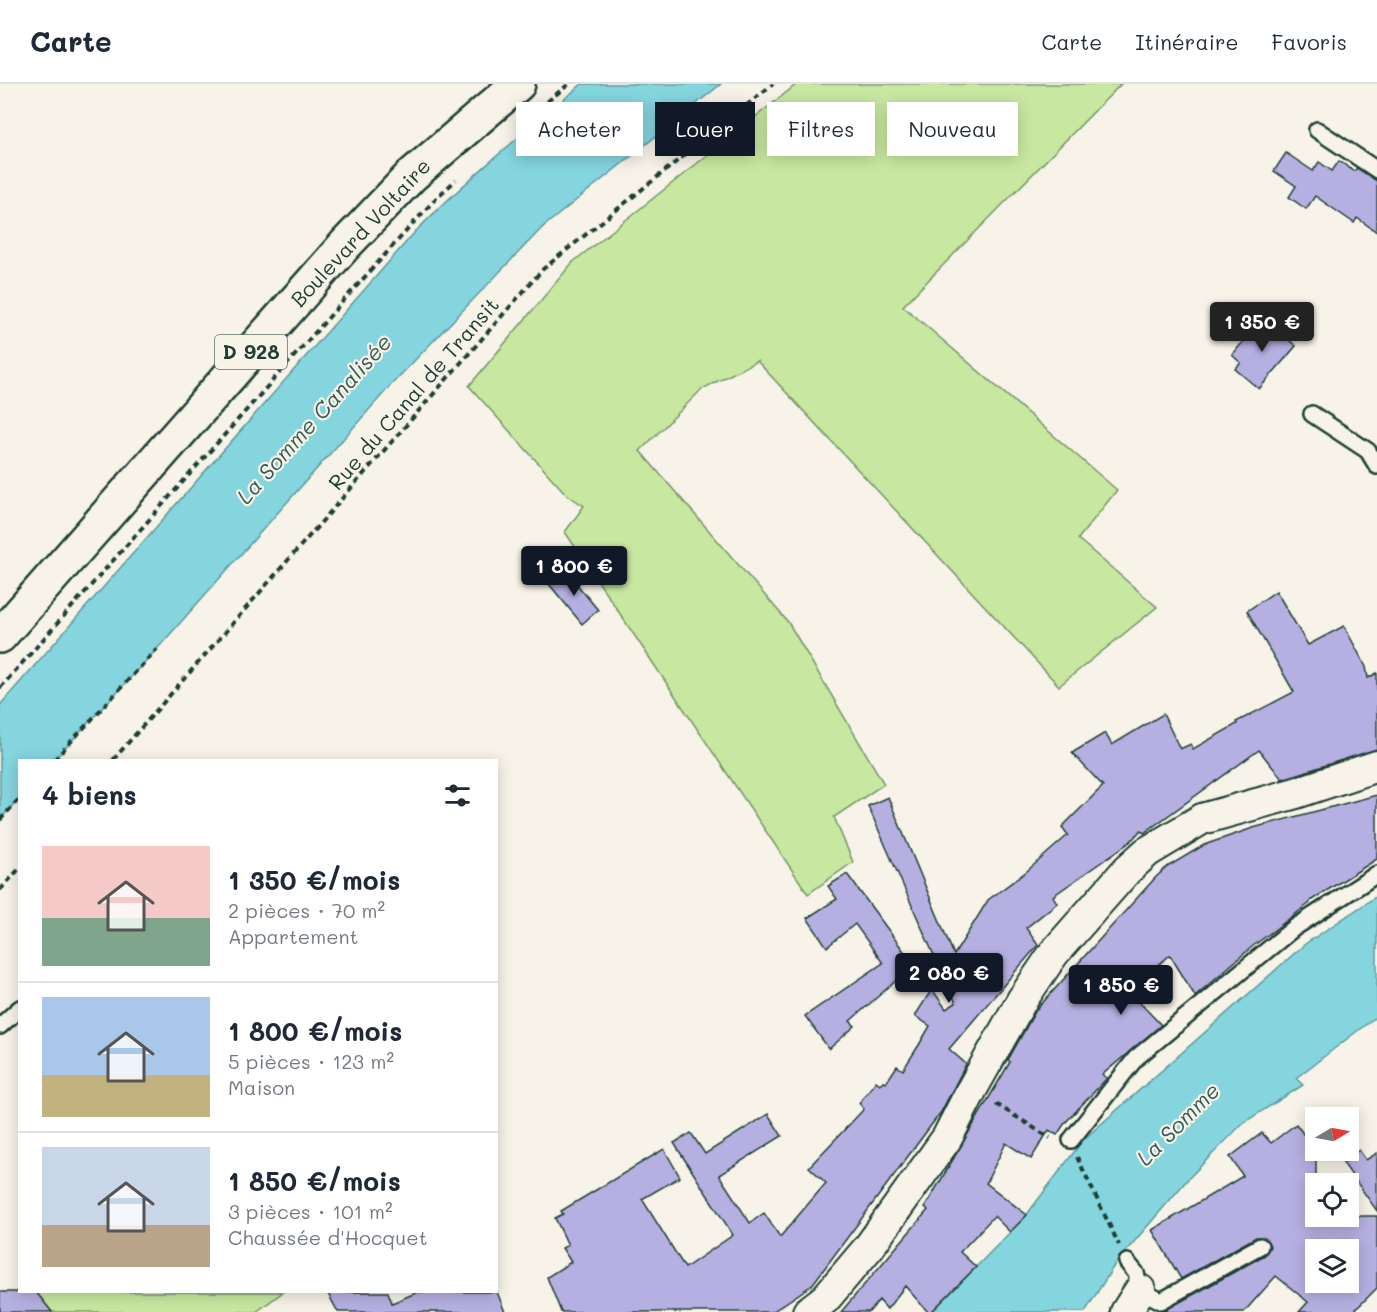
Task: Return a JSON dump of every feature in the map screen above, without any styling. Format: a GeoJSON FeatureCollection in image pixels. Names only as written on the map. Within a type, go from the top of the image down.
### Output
{"type":"FeatureCollection","features":[{"type":"Feature","properties":{"kind":"main road","name":"Boulevard Voltaire"},"geometry":{"type":"LineString","coordinates":[[1,634],[345,245],[411,176],[518,84]]}},
{"type":"Feature","properties":{"kind":"street"},"geometry":{"type":"LineString","coordinates":[[808,1312],[831,1292],[869,1246],[947,1138],[1022,1000],[1054,953],[1127,870],[1147,852],[1202,819],[1296,793],[1377,766]]}},
{"type":"Feature","properties":{"kind":"lane"},"geometry":{"type":"LineString","coordinates":[[1317,130],[1377,170]]}},
{"type":"Feature","properties":{"kind":"lane"},"geometry":{"type":"LineString","coordinates":[[1312,414],[1368,451],[1377,466]]}},
{"type":"Feature","properties":{"kind":"lane"},"geometry":{"type":"LineString","coordinates":[[1071,1140],[1136,1058],[1294,928],[1377,874]]}},
{"type":"Feature","properties":{"kind":"lane"},"geometry":{"type":"LineString","coordinates":[[0,1026],[18,1010]]}},
{"type":"Feature","properties":{"kind":"lane"},"geometry":{"type":"LineString","coordinates":[[1138,1288],[1260,1246]]}},
{"type":"Feature","properties":{"kind":"path"},"geometry":{"type":"LineString","coordinates":[[547,102],[569,84]]}},
{"type":"Feature","properties":{"kind":"path","name":"Rue du Canal de Transit"},"geometry":{"type":"LineString","coordinates":[[114,759],[543,269],[773,84]]}},
{"type":"Feature","properties":{"kind":"path"},"geometry":{"type":"LineString","coordinates":[[0,688],[344,300],[438,196],[464,174]]}},
{"type":"Feature","properties":{"kind":"path"},"geometry":{"type":"LineString","coordinates":[[55,759],[157,649]]}},
{"type":"Feature","properties":{"kind":"path"},"geometry":{"type":"LineString","coordinates":[[0,820],[18,800]]}},
{"type":"Feature","properties":{"kind":"path"},"geometry":{"type":"LineString","coordinates":[[0,890],[18,870]]}},
{"type":"Feature","properties":{"kind":"path"},"geometry":{"type":"LineString","coordinates":[[972,1089],[1057,1143],[1071,1140]]}},
{"type":"Feature","properties":{"kind":"path"},"geometry":{"type":"LineString","coordinates":[[1077,1156],[1138,1288]]}},
{"type":"Feature","properties":{"kind":"green space"},"geometry":{"type":"Polygon","coordinates":[[[797,84],[1121,84],[903,306],[1117,490],[1078,539],[1157,607],[1059,686],[757,361],[702,389],[640,451],[788,622],[884,784],[834,817],[853,862],[808,894],[565,532],[584,506],[566,494],[469,386],[573,262],[706,156],[755,156],[755,117],[767,108],[767,156],[875,156],[875,102],[774,102],[797,84]]]}},
{"type":"Feature","properties":{"kind":"green space"},"geometry":{"type":"Polygon","coordinates":[[[37,1293],[282,1293],[256,1312],[52,1312],[37,1293]]]}},
{"type":"Feature","properties":{"kind":"water"},"geometry":{"type":"Polygon","coordinates":[[[582,84],[721,84],[699,102],[655,102],[655,137],[643,147],[643,102],[561,102],[582,84]]]}},
{"type":"Feature","properties":{"kind":"water","name":"La Somme Canalisée"},"geometry":{"type":"Polygon","coordinates":[[[516,140],[516,156],[631,156],[543,227],[391,385],[157,649],[55,759],[18,759],[18,799],[0,820],[0,705],[415,232],[516,140]]]}},
{"type":"Feature","properties":{"kind":"water","name":"La Somme"},"geometry":{"type":"Polygon","coordinates":[[[1377,896],[1377,1016],[1296,1078],[1303,1085],[1243,1123],[1188,1179],[1115,1264],[1085,1312],[932,1312],[1025,1217],[1083,1140],[1305,944],[1377,896]]]}},
{"type":"Feature","properties":{"kind":"building"},"geometry":{"type":"Polygon","coordinates":[[[1286,153],[1313,171],[1319,162],[1332,171],[1339,161],[1354,171],[1357,168],[1377,181],[1377,232],[1357,218],[1354,223],[1315,196],[1306,209],[1289,197],[1296,186],[1274,171],[1286,153]]]}},
{"type":"Feature","properties":{"kind":"building"},"geometry":{"type":"Polygon","coordinates":[[[1263,318],[1296,346],[1259,389],[1235,369],[1241,363],[1232,355],[1263,318]]]}},
{"type":"Feature","properties":{"kind":"building"},"geometry":{"type":"Polygon","coordinates":[[[566,571],[598,610],[582,624],[549,584],[566,571]]]}},
{"type":"Feature","properties":{"kind":"building"},"geometry":{"type":"Polygon","coordinates":[[[1276,591],[1308,645],[1344,626],[1366,667],[1368,678],[1377,673],[1377,749],[1282,779],[1259,750],[1144,833],[1141,830],[1130,842],[1053,896],[1057,903],[1026,928],[1038,945],[949,1049],[966,1064],[941,1112],[812,1285],[772,1312],[561,1312],[547,1277],[571,1262],[562,1248],[568,1245],[555,1218],[563,1214],[561,1211],[664,1149],[680,1177],[642,1199],[685,1268],[733,1235],[674,1143],[691,1133],[705,1154],[768,1114],[782,1136],[719,1175],[750,1223],[764,1213],[780,1237],[826,1183],[809,1167],[864,1109],[859,1103],[876,1081],[880,1084],[883,1081],[886,1083],[897,1066],[903,1070],[919,1045],[930,1026],[915,1016],[932,989],[946,1009],[956,1003],[942,973],[946,966],[940,969],[868,806],[888,797],[954,955],[988,900],[1027,871],[1068,835],[1062,827],[1103,786],[1072,753],[1105,733],[1112,745],[1163,714],[1180,749],[1191,744],[1193,749],[1237,724],[1236,722],[1294,692],[1247,611],[1276,591]]]}},
{"type":"Feature","properties":{"kind":"building"},"geometry":{"type":"Polygon","coordinates":[[[1377,795],[1377,859],[1310,901],[1195,996],[1170,955],[1129,991],[1161,1025],[1102,1075],[1107,1078],[1065,1123],[1057,1135],[1049,1130],[1031,1159],[1006,1143],[986,1183],[1027,1215],[1010,1232],[994,1216],[960,1252],[976,1267],[931,1312],[928,1312],[905,1286],[887,1309],[879,1300],[869,1312],[841,1312],[928,1210],[925,1207],[1010,1062],[1008,1060],[1036,1010],[1156,877],[1167,867],[1204,845],[1253,828],[1377,795]]]}},
{"type":"Feature","properties":{"kind":"building"},"geometry":{"type":"Polygon","coordinates":[[[847,874],[914,965],[850,1021],[855,1026],[829,1049],[805,1016],[883,963],[855,924],[827,947],[807,918],[837,899],[828,886],[847,874]]]}},
{"type":"Feature","properties":{"kind":"building"},"geometry":{"type":"Polygon","coordinates":[[[1296,1124],[1305,1136],[1305,1161],[1316,1161],[1316,1173],[1305,1173],[1305,1227],[1359,1227],[1359,1216],[1377,1216],[1377,1288],[1353,1312],[1299,1312],[1308,1302],[1276,1276],[1244,1312],[1162,1312],[1265,1255],[1270,1246],[1265,1238],[1256,1237],[1181,1279],[1152,1230],[1243,1176],[1230,1157],[1262,1133],[1271,1143],[1296,1124]]]}},
{"type":"Feature","properties":{"kind":"building"},"geometry":{"type":"Polygon","coordinates":[[[1359,1150],[1366,1160],[1377,1153],[1377,1211],[1359,1186],[1359,1173],[1350,1173],[1343,1163],[1359,1161],[1359,1150]]]}},
{"type":"Feature","properties":{"kind":"building"},"geometry":{"type":"Polygon","coordinates":[[[0,1292],[18,1292],[37,1293],[52,1312],[0,1312],[0,1292]]]}},
{"type":"Feature","properties":{"kind":"building"},"geometry":{"type":"Polygon","coordinates":[[[328,1293],[388,1293],[392,1303],[416,1293],[497,1293],[505,1312],[338,1312],[328,1293]]]}}]}
